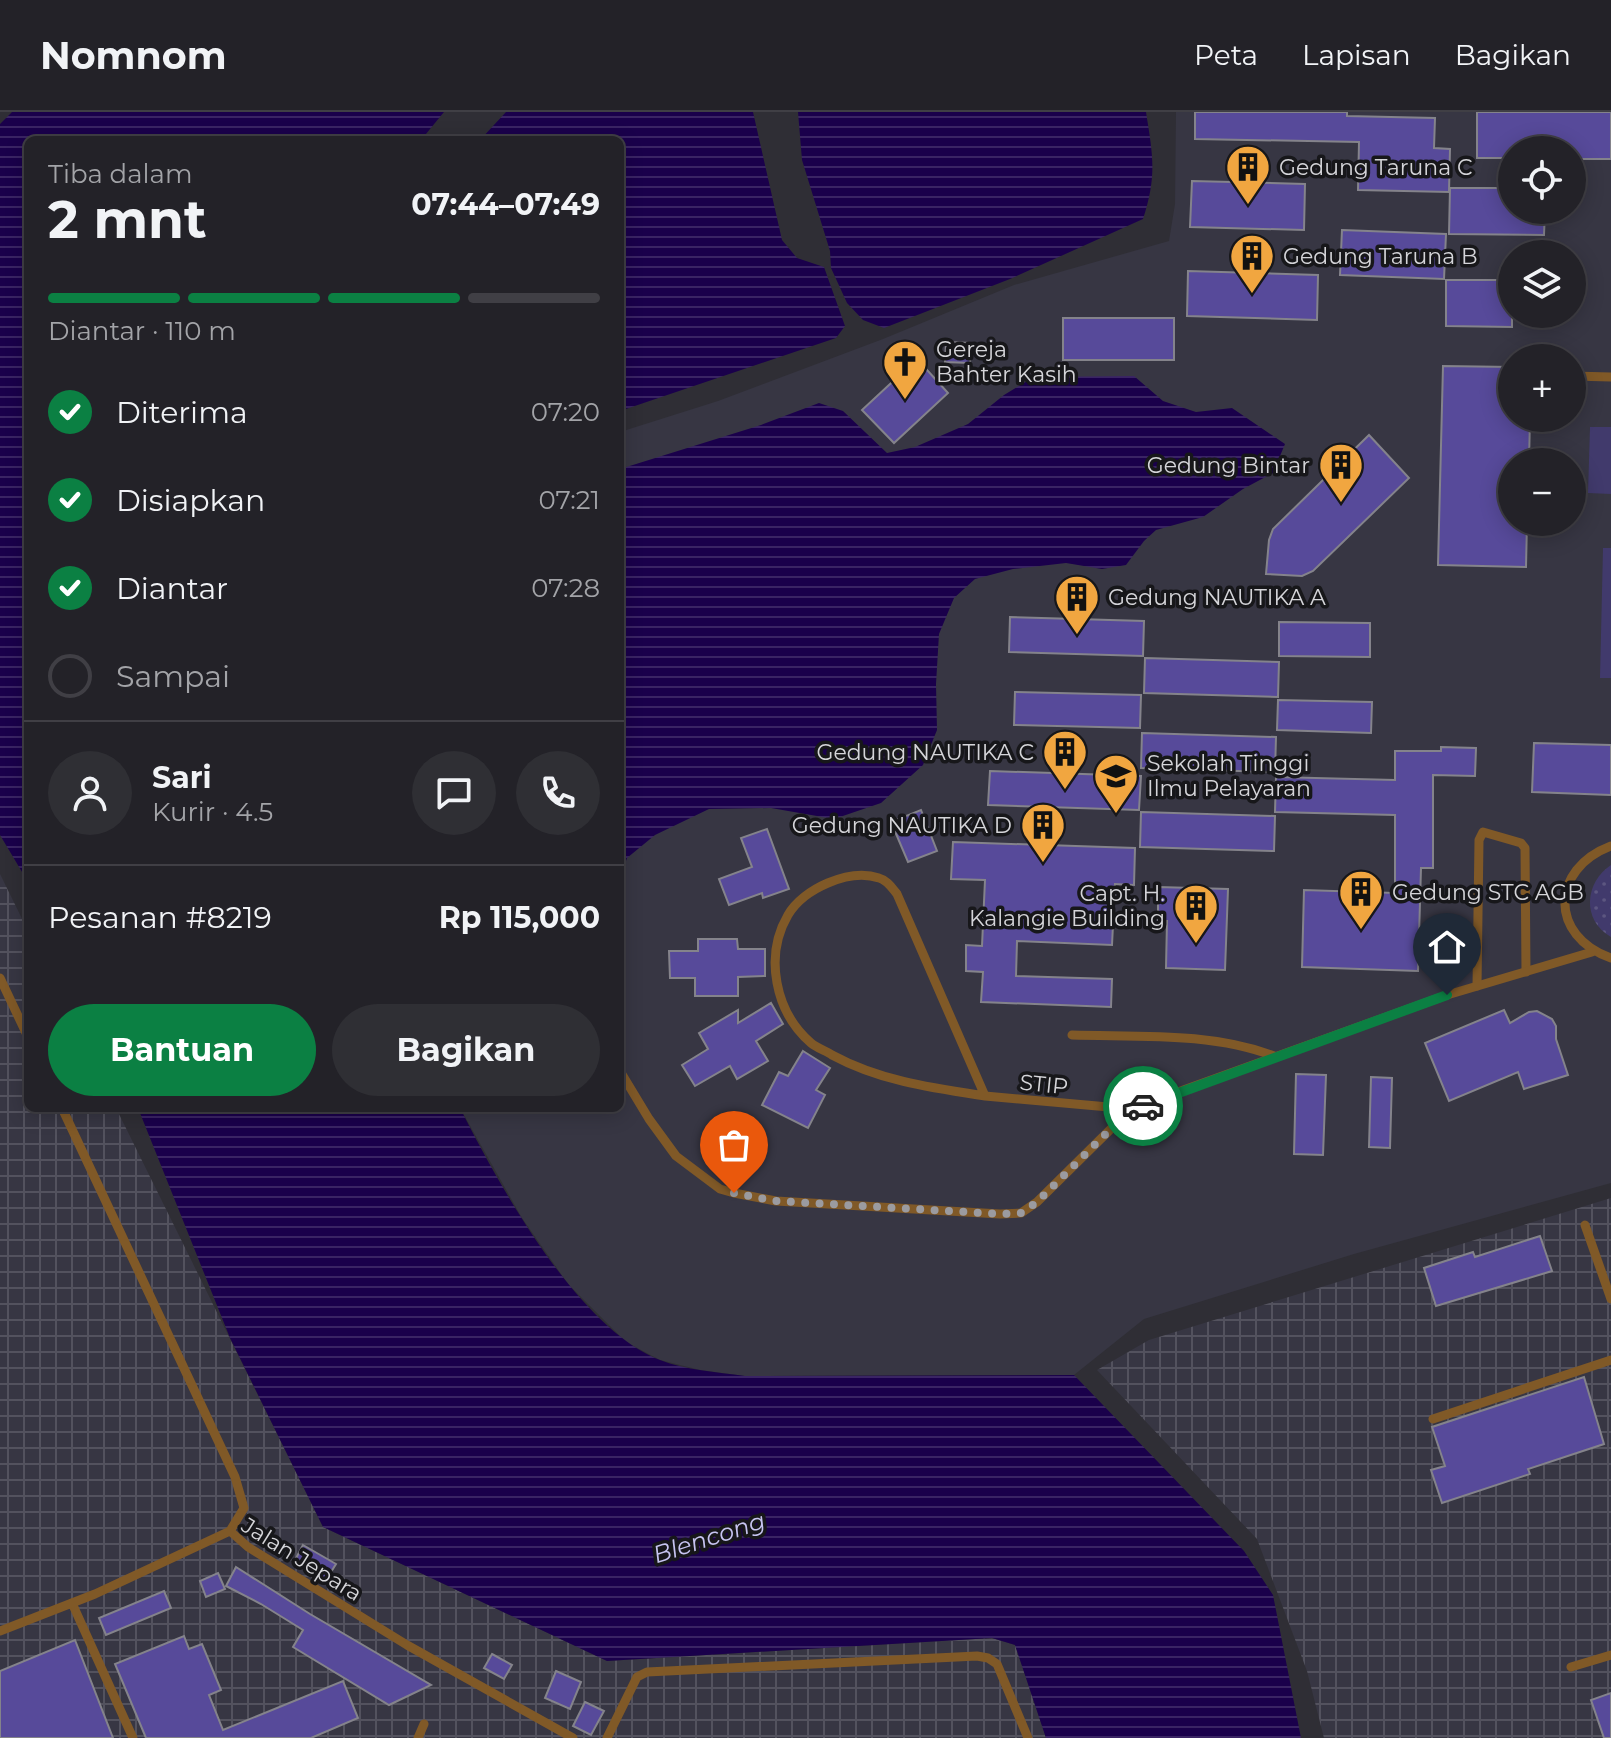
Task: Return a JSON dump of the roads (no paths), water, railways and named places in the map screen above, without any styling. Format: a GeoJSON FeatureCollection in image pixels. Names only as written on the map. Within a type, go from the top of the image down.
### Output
{"type":"FeatureCollection","features":[{"type":"Feature","properties":{"kind":"lane"},"geometry":{"type":"LineString","coordinates":[[1586,376],[1611,377]]}},
{"type":"Feature","properties":{"kind":"lane"},"geometry":{"type":"LineString","coordinates":[[1477,986],[1479,840],[1483,832],[1521,843],[1525,848],[1526,972]]}},
{"type":"Feature","properties":{"kind":"lane"},"geometry":{"type":"LineString","coordinates":[[1611,846],[1589,856],[1573,872],[1566,893],[1566,916],[1576,937],[1592,952],[1611,958]]}},
{"type":"Feature","properties":{"kind":"lane","name":"STIP"},"geometry":{"type":"LineString","coordinates":[[985,1096],[897,894],[890,886],[882,878],[849,877],[823,885],[802,899],[788,915],[774,962],[777,988],[790,1016],[811,1044],[847,1063],[888,1078],[985,1096],[1131,1109],[1477,986],[1592,952]]}},
{"type":"Feature","properties":{"kind":"lane"},"geometry":{"type":"LineString","coordinates":[[0,978],[24,1029]]}},
{"type":"Feature","properties":{"kind":"lane"},"geometry":{"type":"LineString","coordinates":[[1072,1035],[1210,1040],[1245,1045],[1274,1056]]}},
{"type":"Feature","properties":{"kind":"lane"},"geometry":{"type":"LineString","coordinates":[[624,1078],[676,1156],[720,1189],[761,1199],[877,1208],[1021,1213],[1037,1202],[1131,1109]]}},
{"type":"Feature","properties":{"kind":"lane"},"geometry":{"type":"LineString","coordinates":[[64,1112],[235,1477],[244,1508],[230,1531]]}},
{"type":"Feature","properties":{"kind":"lane"},"geometry":{"type":"LineString","coordinates":[[1585,1225],[1611,1299]]}},
{"type":"Feature","properties":{"kind":"lane"},"geometry":{"type":"LineString","coordinates":[[1433,1419],[1611,1360]]}},
{"type":"Feature","properties":{"kind":"lane","name":"Jalan Jepara"},"geometry":{"type":"LineString","coordinates":[[0,1631],[72,1603],[230,1531],[248,1547],[407,1645],[573,1738]]}},
{"type":"Feature","properties":{"kind":"lane"},"geometry":{"type":"LineString","coordinates":[[72,1603],[133,1738]]}},
{"type":"Feature","properties":{"kind":"lane"},"geometry":{"type":"LineString","coordinates":[[1571,1667],[1611,1655]]}},
{"type":"Feature","properties":{"kind":"lane"},"geometry":{"type":"LineString","coordinates":[[607,1738],[637,1677],[647,1672],[977,1656],[997,1664],[1028,1738]]}},
{"type":"Feature","properties":{"kind":"lane"},"geometry":{"type":"LineString","coordinates":[[418,1738],[424,1724]]}},
{"type":"Feature","properties":{"kind":"water"},"geometry":{"type":"Polygon","coordinates":[[[12,112],[444,112],[424,136],[24,136],[24,875],[0,835],[0,124],[12,112]]]}},
{"type":"Feature","properties":{"kind":"water"},"geometry":{"type":"Polygon","coordinates":[[[506,112],[753,112],[782,240],[797,258],[824,267],[845,326],[836,338],[624,410],[624,136],[484,136],[506,112]]]}},
{"type":"Feature","properties":{"kind":"water"},"geometry":{"type":"Polygon","coordinates":[[[798,112],[1146,112],[1152,166],[1143,219],[1010,279],[884,328],[863,320],[847,303],[831,268],[830,251],[802,160],[798,112]]]}},
{"type":"Feature","properties":{"kind":"water"},"geometry":{"type":"Polygon","coordinates":[[[1134,376],[1163,401],[1196,412],[1232,408],[1285,444],[1273,473],[1243,489],[1203,517],[1156,530],[1126,565],[1102,569],[1066,563],[1013,569],[975,579],[954,598],[939,634],[937,730],[923,765],[881,803],[834,819],[771,808],[709,809],[655,835],[627,858],[624,867],[624,468],[761,425],[819,403],[843,411],[887,453],[915,447],[968,424],[1004,395],[1034,377],[1134,376]]]}},
{"type":"Feature","properties":{"kind":"water","name":"Blencong"},"geometry":{"type":"Polygon","coordinates":[[[140,1112],[462,1112],[519,1213],[571,1287],[599,1318],[629,1343],[660,1360],[745,1376],[1074,1375],[1244,1551],[1273,1595],[1301,1738],[1046,1738],[1015,1645],[992,1638],[607,1661],[323,1527],[230,1338],[140,1112]]]}},
{"type":"Feature","properties":{"kind":"place","name":"Gedung Taruna C"},"geometry":{"type":"Point","coordinates":[1248,206]}},
{"type":"Feature","properties":{"kind":"place","name":"Gedung Taruna B"},"geometry":{"type":"Point","coordinates":[1252,295]}},
{"type":"Feature","properties":{"kind":"place","name":"Gereja Bahter Kasih"},"geometry":{"type":"Point","coordinates":[905,401]}},
{"type":"Feature","properties":{"kind":"place","name":"Gedung Bintar"},"geometry":{"type":"Point","coordinates":[1341,504]}},
{"type":"Feature","properties":{"kind":"place","name":"Gedung NAUTIKA A"},"geometry":{"type":"Point","coordinates":[1077,636]}},
{"type":"Feature","properties":{"kind":"place","name":"Gedung NAUTIKA C"},"geometry":{"type":"Point","coordinates":[1065,791]}},
{"type":"Feature","properties":{"kind":"place","name":"Sekolah Tinggi Ilmu Pelayaran"},"geometry":{"type":"Point","coordinates":[1116,815]}},
{"type":"Feature","properties":{"kind":"place","name":"Gedung NAUTIKA D"},"geometry":{"type":"Point","coordinates":[1043,864]}},
{"type":"Feature","properties":{"kind":"place","name":"Gedung STC AGB"},"geometry":{"type":"Point","coordinates":[1361,931]}},
{"type":"Feature","properties":{"kind":"place","name":"Capt. H. Kalangie Building"},"geometry":{"type":"Point","coordinates":[1196,945]}}]}
